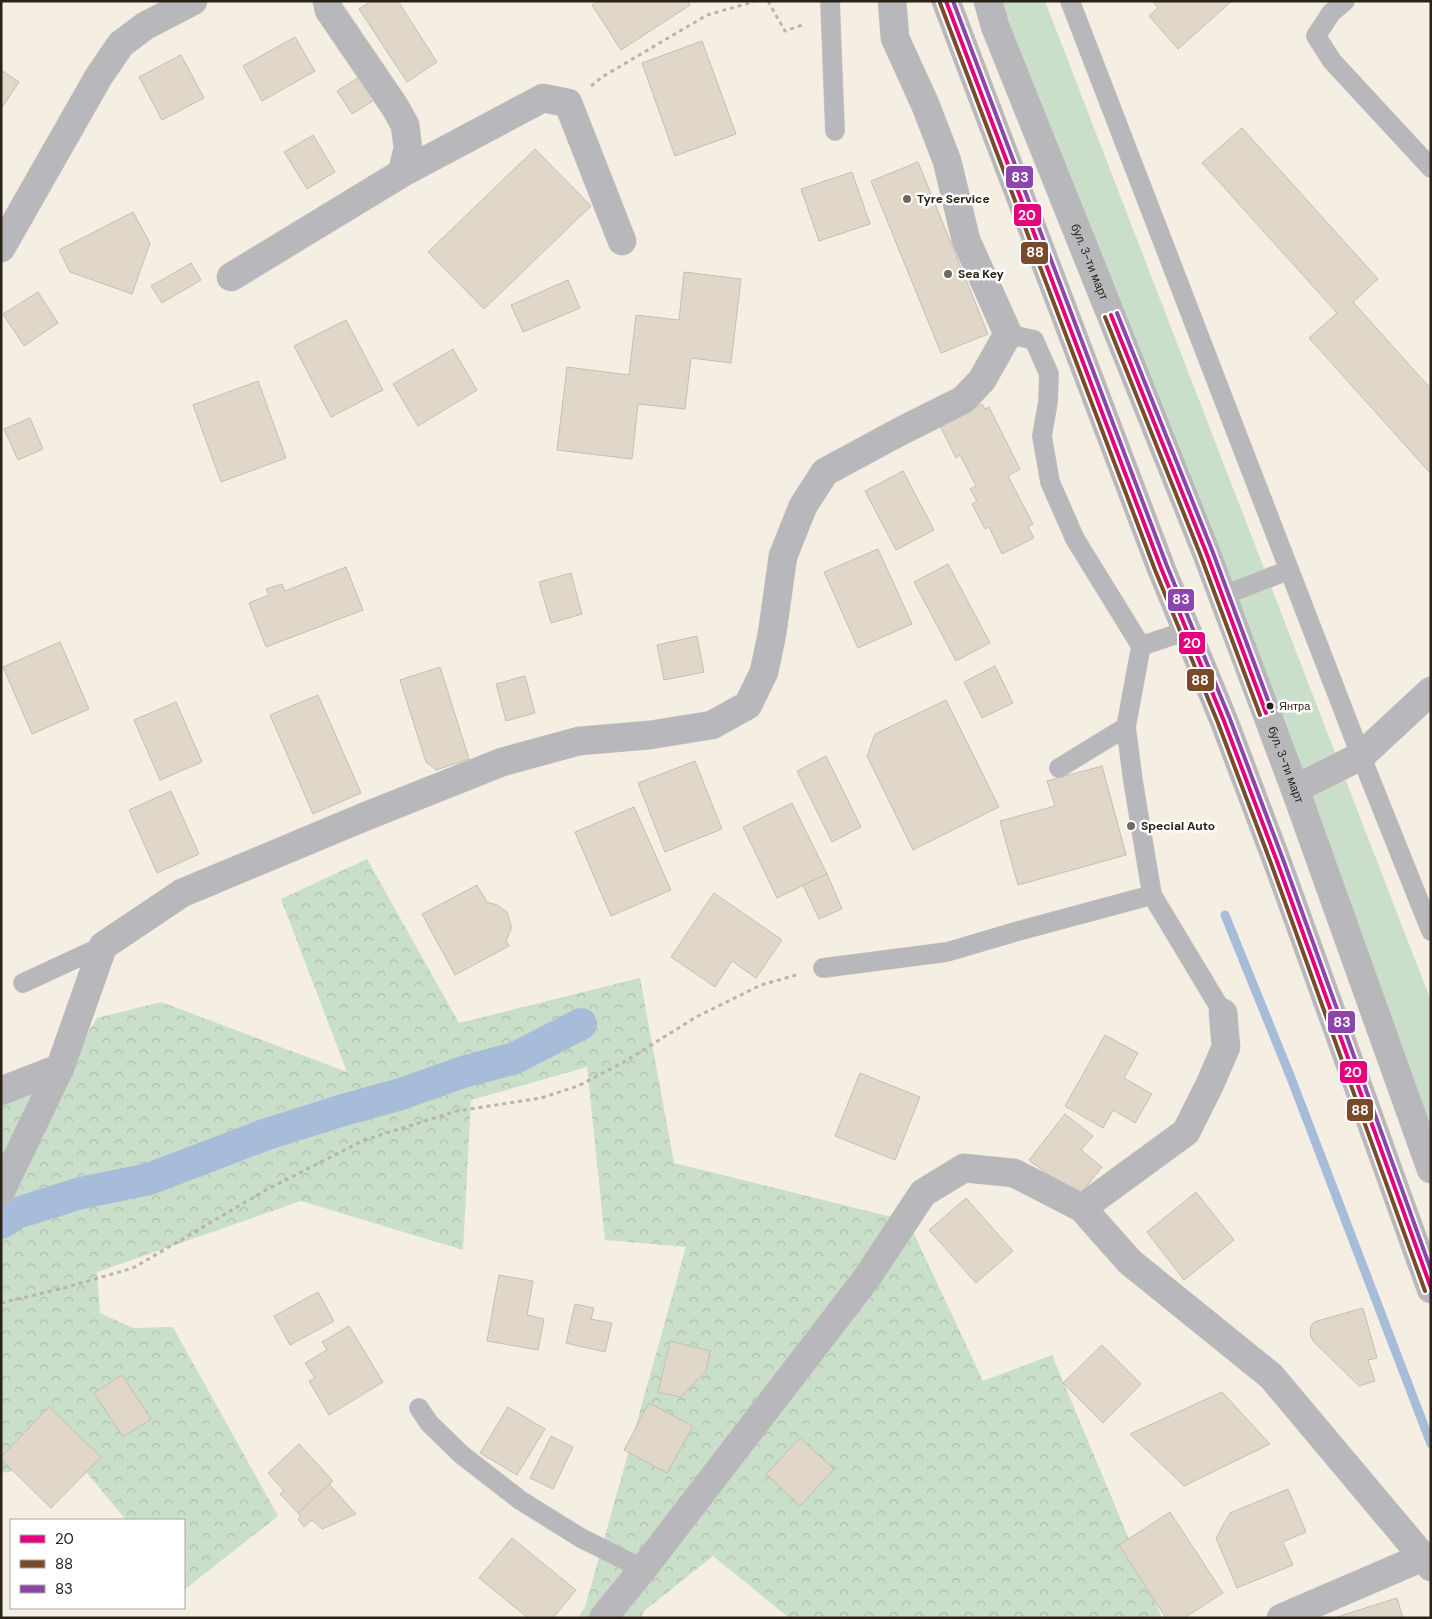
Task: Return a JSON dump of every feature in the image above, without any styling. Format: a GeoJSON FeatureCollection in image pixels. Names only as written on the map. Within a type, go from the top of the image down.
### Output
{"type":"FeatureCollection","features":[{"type":"Feature","properties":{"kind":"street"},"geometry":{"type":"LineString","coordinates":[[1,248],[99,76],[121,44],[145,26],[193,1]]}},
{"type":"Feature","properties":{"kind":"street"},"geometry":{"type":"LineString","coordinates":[[327,1],[329,10],[395,107],[405,125],[408,148],[402,173]]}},
{"type":"Feature","properties":{"kind":"street"},"geometry":{"type":"LineString","coordinates":[[1,1191],[60,1068],[103,946],[182,893],[373,813],[502,762],[579,741],[650,735],[712,725],[748,705],[764,672],[772,634],[783,556],[803,506],[825,472],[963,400],[982,380],[1008,334],[966,240],[947,160],[925,104],[895,38],[892,1]]}},
{"type":"Feature","properties":{"kind":"street"},"geometry":{"type":"LineString","coordinates":[[946,1],[1186,631],[1224,721],[1278,864],[1431,1289]]}},
{"type":"Feature","properties":{"kind":"street","name":"бул. 3-ти март"},"geometry":{"type":"LineString","coordinates":[[988,1],[995,26],[1163,443],[1222,596],[1295,789],[1431,1170]]}},
{"type":"Feature","properties":{"kind":"street"},"geometry":{"type":"LineString","coordinates":[[231,277],[402,173],[542,98],[568,103],[622,241]]}},
{"type":"Feature","properties":{"kind":"street"},"geometry":{"type":"LineString","coordinates":[[1295,789],[1361,756],[1431,691]]}},
{"type":"Feature","properties":{"kind":"street"},"geometry":{"type":"LineString","coordinates":[[1082,1208],[1186,1132],[1226,1047],[1223,1013]]}},
{"type":"Feature","properties":{"kind":"street"},"geometry":{"type":"LineString","coordinates":[[1,1091],[60,1068]]}},
{"type":"Feature","properties":{"kind":"street"},"geometry":{"type":"LineString","coordinates":[[603,1618],[866,1280],[923,1193],[964,1168],[1014,1173],[1082,1208],[1130,1262],[1271,1376],[1427,1562],[1281,1618]]}},
{"type":"Feature","properties":{"kind":"lane"},"geometry":{"type":"LineString","coordinates":[[1070,1],[1361,756],[1431,931]]}},
{"type":"Feature","properties":{"kind":"lane"},"geometry":{"type":"LineString","coordinates":[[1345,1],[1331,13],[1316,36],[1332,60],[1431,168]]}},
{"type":"Feature","properties":{"kind":"lane"},"geometry":{"type":"LineString","coordinates":[[831,8],[835,131]]}},
{"type":"Feature","properties":{"kind":"lane"},"geometry":{"type":"LineString","coordinates":[[1008,334],[1034,340],[1049,374],[1048,402],[1042,436],[1050,482],[1075,539],[1141,646],[1126,727],[1132,781],[1152,895],[1223,1013]]}},
{"type":"Feature","properties":{"kind":"lane"},"geometry":{"type":"LineString","coordinates":[[1222,596],[1289,570]]}},
{"type":"Feature","properties":{"kind":"lane"},"geometry":{"type":"LineString","coordinates":[[1141,646],[1186,631]]}},
{"type":"Feature","properties":{"kind":"lane"},"geometry":{"type":"LineString","coordinates":[[1059,768],[1126,727]]}},
{"type":"Feature","properties":{"kind":"lane"},"geometry":{"type":"LineString","coordinates":[[822,968],[948,952],[1152,895]]}},
{"type":"Feature","properties":{"kind":"lane"},"geometry":{"type":"LineString","coordinates":[[23,983],[103,946]]}},
{"type":"Feature","properties":{"kind":"lane"},"geometry":{"type":"LineString","coordinates":[[419,1408],[429,1422],[462,1455],[520,1500],[581,1538],[643,1568]]}},
{"type":"Feature","properties":{"kind":"path"},"geometry":{"type":"LineString","coordinates":[[568,103],[602,77],[707,15],[756,1]]}},
{"type":"Feature","properties":{"kind":"path"},"geometry":{"type":"LineString","coordinates":[[768,1],[785,31],[831,8]]}},
{"type":"Feature","properties":{"kind":"path"},"geometry":{"type":"LineString","coordinates":[[1,1303],[60,1289],[133,1268],[266,1190],[364,1140],[456,1111],[541,1098],[578,1086],[624,1062],[696,1016],[761,985],[822,968]]}},
{"type":"Feature","properties":{"kind":"green space"},"geometry":{"type":"Polygon","coordinates":[[[988,1],[1045,1],[1431,1001],[1431,1169],[988,1]]]}},
{"type":"Feature","properties":{"kind":"green space"},"geometry":{"type":"Polygon","coordinates":[[[367,859],[459,1023],[640,978],[674,1163],[908,1221],[983,1381],[1052,1355],[1162,1618],[789,1618],[713,1556],[644,1611],[641,1618],[578,1618],[585,1607],[686,1247],[605,1240],[587,1067],[471,1100],[463,1250],[301,1201],[97,1272],[100,1313],[133,1328],[173,1327],[278,1516],[185,1589],[185,1519],[125,1519],[77,1461],[1,1473],[1,1102],[56,1084],[97,1018],[161,1002],[347,1072],[281,899],[367,859]]]}},
{"type":"Feature","properties":{"kind":"building"},"geometry":{"type":"Polygon","coordinates":[[[371,1],[398,1],[437,62],[407,82],[359,9],[371,1]]]}},
{"type":"Feature","properties":{"kind":"building"},"geometry":{"type":"Polygon","coordinates":[[[598,1],[688,1],[690,5],[621,50],[592,5],[598,1]]]}},
{"type":"Feature","properties":{"kind":"building"},"geometry":{"type":"Polygon","coordinates":[[[1152,1],[1232,1],[1178,49],[1149,16],[1158,8],[1152,1]]]}},
{"type":"Feature","properties":{"kind":"building"},"geometry":{"type":"Polygon","coordinates":[[[295,37],[315,71],[262,101],[243,66],[295,37]]]}},
{"type":"Feature","properties":{"kind":"building"},"geometry":{"type":"Polygon","coordinates":[[[702,41],[736,134],[675,156],[642,63],[702,41]]]}},
{"type":"Feature","properties":{"kind":"building"},"geometry":{"type":"Polygon","coordinates":[[[181,55],[204,98],[162,120],[139,77],[181,55]]]}},
{"type":"Feature","properties":{"kind":"building"},"geometry":{"type":"Polygon","coordinates":[[[1,70],[19,82],[1,109],[1,70]]]}},
{"type":"Feature","properties":{"kind":"building"},"geometry":{"type":"Polygon","coordinates":[[[369,71],[384,94],[352,114],[337,91],[369,71]]]}},
{"type":"Feature","properties":{"kind":"building"},"geometry":{"type":"Polygon","coordinates":[[[1242,128],[1378,279],[1353,302],[1431,389],[1431,474],[1309,338],[1337,313],[1202,163],[1242,128]]]}},
{"type":"Feature","properties":{"kind":"building"},"geometry":{"type":"Polygon","coordinates":[[[313,135],[335,172],[307,189],[284,152],[313,135]]]}},
{"type":"Feature","properties":{"kind":"building"},"geometry":{"type":"Polygon","coordinates":[[[535,149],[591,206],[484,309],[428,252],[535,149]]]}},
{"type":"Feature","properties":{"kind":"building"},"geometry":{"type":"Polygon","coordinates":[[[918,162],[988,334],[941,353],[871,181],[918,162]]]}},
{"type":"Feature","properties":{"kind":"building"},"geometry":{"type":"Polygon","coordinates":[[[852,172],[870,224],[819,241],[801,189],[852,172]]]}},
{"type":"Feature","properties":{"kind":"building"},"geometry":{"type":"Polygon","coordinates":[[[133,212],[150,243],[132,294],[70,272],[59,250],[133,212]]]}},
{"type":"Feature","properties":{"kind":"building"},"geometry":{"type":"Polygon","coordinates":[[[191,263],[201,280],[162,303],[151,286],[191,263]]]}},
{"type":"Feature","properties":{"kind":"building"},"geometry":{"type":"Polygon","coordinates":[[[684,272],[741,279],[731,363],[691,358],[685,409],[638,404],[632,459],[557,450],[567,367],[629,375],[636,315],[679,320],[684,272]]]}},
{"type":"Feature","properties":{"kind":"building"},"geometry":{"type":"Polygon","coordinates":[[[568,280],[580,308],[523,332],[511,305],[568,280]]]}},
{"type":"Feature","properties":{"kind":"building"},"geometry":{"type":"Polygon","coordinates":[[[38,292],[58,323],[24,346],[3,314],[38,292]]]}},
{"type":"Feature","properties":{"kind":"building"},"geometry":{"type":"Polygon","coordinates":[[[346,320],[383,390],[331,417],[294,346],[346,320]]]}},
{"type":"Feature","properties":{"kind":"building"},"geometry":{"type":"Polygon","coordinates":[[[453,349],[477,390],[418,426],[393,384],[453,349]]]}},
{"type":"Feature","properties":{"kind":"building"},"geometry":{"type":"Polygon","coordinates":[[[258,381],[286,458],[221,482],[193,405],[258,381]]]}},
{"type":"Feature","properties":{"kind":"building"},"geometry":{"type":"Polygon","coordinates":[[[982,404],[985,409],[989,407],[1020,469],[1008,476],[1033,524],[1028,527],[1034,538],[1002,554],[989,527],[985,529],[972,504],[977,501],[970,489],[976,486],[960,455],[956,458],[940,426],[982,404]]]}},
{"type":"Feature","properties":{"kind":"building"},"geometry":{"type":"Polygon","coordinates":[[[30,418],[43,449],[18,460],[4,429],[30,418]]]}},
{"type":"Feature","properties":{"kind":"building"},"geometry":{"type":"Polygon","coordinates":[[[903,471],[934,530],[896,550],[865,491],[903,471]]]}},
{"type":"Feature","properties":{"kind":"building"},"geometry":{"type":"Polygon","coordinates":[[[878,549],[912,624],[858,648],[824,572],[878,549]]]}},
{"type":"Feature","properties":{"kind":"building"},"geometry":{"type":"Polygon","coordinates":[[[948,564],[990,643],[956,661],[914,582],[948,564]]]}},
{"type":"Feature","properties":{"kind":"building"},"geometry":{"type":"Polygon","coordinates":[[[346,567],[363,610],[266,647],[249,603],[269,595],[266,589],[282,584],[285,591],[346,567]]]}},
{"type":"Feature","properties":{"kind":"building"},"geometry":{"type":"Polygon","coordinates":[[[571,573],[582,614],[551,623],[539,582],[571,573]]]}},
{"type":"Feature","properties":{"kind":"building"},"geometry":{"type":"Polygon","coordinates":[[[697,636],[704,672],[664,680],[657,645],[697,636]]]}},
{"type":"Feature","properties":{"kind":"building"},"geometry":{"type":"Polygon","coordinates":[[[60,642],[89,709],[32,734],[3,667],[60,642]]]}},
{"type":"Feature","properties":{"kind":"building"},"geometry":{"type":"Polygon","coordinates":[[[995,666],[1013,703],[982,718],[964,682],[995,666]]]}},
{"type":"Feature","properties":{"kind":"building"},"geometry":{"type":"Polygon","coordinates":[[[440,667],[469,759],[436,770],[426,762],[400,680],[440,667]]]}},
{"type":"Feature","properties":{"kind":"building"},"geometry":{"type":"Polygon","coordinates":[[[525,676],[535,713],[506,721],[496,684],[525,676]]]}},
{"type":"Feature","properties":{"kind":"building"},"geometry":{"type":"Polygon","coordinates":[[[318,695],[361,793],[313,814],[270,715],[318,695]]]}},
{"type":"Feature","properties":{"kind":"building"},"geometry":{"type":"Polygon","coordinates":[[[946,700],[999,807],[913,850],[867,756],[875,734],[946,700]]]}},
{"type":"Feature","properties":{"kind":"building"},"geometry":{"type":"Polygon","coordinates":[[[176,702],[202,762],[160,780],[134,720],[176,702]]]}},
{"type":"Feature","properties":{"kind":"building"},"geometry":{"type":"Polygon","coordinates":[[[826,756],[861,827],[832,842],[797,771],[826,756]]]}},
{"type":"Feature","properties":{"kind":"building"},"geometry":{"type":"Polygon","coordinates":[[[695,761],[722,829],[665,852],[638,783],[695,761]]]}},
{"type":"Feature","properties":{"kind":"building"},"geometry":{"type":"Polygon","coordinates":[[[1102,766],[1126,855],[1018,885],[1000,821],[1055,806],[1047,781],[1102,766]]]}},
{"type":"Feature","properties":{"kind":"building"},"geometry":{"type":"Polygon","coordinates":[[[171,791],[199,854],[157,873],[129,810],[171,791]]]}},
{"type":"Feature","properties":{"kind":"building"},"geometry":{"type":"Polygon","coordinates":[[[792,803],[827,874],[777,898],[743,827],[792,803]]]}},
{"type":"Feature","properties":{"kind":"building"},"geometry":{"type":"Polygon","coordinates":[[[634,807],[671,890],[611,916],[575,832],[634,807]]]}},
{"type":"Feature","properties":{"kind":"building"},"geometry":{"type":"Polygon","coordinates":[[[827,874],[842,909],[819,919],[803,885],[827,874]]]}},
{"type":"Feature","properties":{"kind":"building"},"geometry":{"type":"Polygon","coordinates":[[[477,885],[487,902],[497,905],[507,912],[511,925],[506,941],[509,946],[455,975],[422,914],[477,885]]]}},
{"type":"Feature","properties":{"kind":"building"},"geometry":{"type":"Polygon","coordinates":[[[714,893],[782,940],[756,978],[732,961],[715,987],[671,957],[714,893]]]}},
{"type":"Feature","properties":{"kind":"building"},"geometry":{"type":"Polygon","coordinates":[[[1105,1035],[1138,1053],[1124,1078],[1152,1094],[1135,1123],[1113,1110],[1103,1128],[1065,1106],[1105,1035]]]}},
{"type":"Feature","properties":{"kind":"building"},"geometry":{"type":"Polygon","coordinates":[[[860,1073],[920,1097],[895,1160],[835,1136],[860,1073]]]}},
{"type":"Feature","properties":{"kind":"building"},"geometry":{"type":"Polygon","coordinates":[[[1065,1114],[1093,1136],[1081,1150],[1102,1167],[1078,1197],[1029,1160],[1065,1114]]]}},
{"type":"Feature","properties":{"kind":"building"},"geometry":{"type":"Polygon","coordinates":[[[1196,1192],[1234,1240],[1184,1280],[1147,1232],[1196,1192]]]}},
{"type":"Feature","properties":{"kind":"building"},"geometry":{"type":"Polygon","coordinates":[[[966,1198],[1013,1251],[976,1283],[929,1230],[966,1198]]]}},
{"type":"Feature","properties":{"kind":"building"},"geometry":{"type":"Polygon","coordinates":[[[499,1275],[533,1281],[527,1315],[544,1319],[538,1350],[487,1341],[499,1275]]]}},
{"type":"Feature","properties":{"kind":"building"},"geometry":{"type":"Polygon","coordinates":[[[318,1292],[334,1321],[290,1345],[274,1316],[318,1292]]]}},
{"type":"Feature","properties":{"kind":"building"},"geometry":{"type":"Polygon","coordinates":[[[575,1304],[594,1308],[591,1319],[612,1323],[605,1352],[566,1343],[575,1304]]]}},
{"type":"Feature","properties":{"kind":"building"},"geometry":{"type":"Polygon","coordinates":[[[1363,1308],[1377,1358],[1368,1360],[1375,1381],[1359,1386],[1313,1341],[1310,1334],[1311,1326],[1314,1322],[1363,1308]]]}},
{"type":"Feature","properties":{"kind":"building"},"geometry":{"type":"Polygon","coordinates":[[[349,1326],[383,1382],[329,1415],[309,1381],[315,1378],[305,1363],[327,1350],[322,1342],[349,1326]]]}},
{"type":"Feature","properties":{"kind":"building"},"geometry":{"type":"Polygon","coordinates":[[[670,1341],[710,1351],[706,1371],[681,1397],[658,1392],[670,1341]]]}},
{"type":"Feature","properties":{"kind":"building"},"geometry":{"type":"Polygon","coordinates":[[[1102,1345],[1141,1384],[1103,1423],[1063,1383],[1102,1345]]]}},
{"type":"Feature","properties":{"kind":"building"},"geometry":{"type":"Polygon","coordinates":[[[122,1375],[151,1419],[123,1437],[94,1393],[122,1375]]]}},
{"type":"Feature","properties":{"kind":"building"},"geometry":{"type":"Polygon","coordinates":[[[1222,1392],[1270,1444],[1184,1486],[1130,1434],[1222,1392]]]}},
{"type":"Feature","properties":{"kind":"building"},"geometry":{"type":"Polygon","coordinates":[[[649,1403],[693,1426],[667,1473],[624,1450],[649,1403]]]}},
{"type":"Feature","properties":{"kind":"building"},"geometry":{"type":"Polygon","coordinates":[[[49,1407],[101,1457],[51,1508],[1,1459],[49,1407]]]}},
{"type":"Feature","properties":{"kind":"building"},"geometry":{"type":"Polygon","coordinates":[[[508,1407],[545,1429],[517,1475],[480,1453],[508,1407]]]}},
{"type":"Feature","properties":{"kind":"building"},"geometry":{"type":"Polygon","coordinates":[[[551,1436],[573,1447],[553,1489],[530,1478],[551,1436]]]}},
{"type":"Feature","properties":{"kind":"building"},"geometry":{"type":"Polygon","coordinates":[[[800,1438],[834,1469],[800,1506],[766,1474],[800,1438]]]}},
{"type":"Feature","properties":{"kind":"building"},"geometry":{"type":"Polygon","coordinates":[[[299,1444],[333,1481],[298,1513],[280,1494],[284,1491],[268,1473],[299,1444]]]}},
{"type":"Feature","properties":{"kind":"building"},"geometry":{"type":"Polygon","coordinates":[[[329,1484],[356,1514],[322,1529],[312,1520],[304,1527],[298,1519],[301,1517],[298,1513],[329,1484]]]}},
{"type":"Feature","properties":{"kind":"building"},"geometry":{"type":"Polygon","coordinates":[[[1288,1489],[1306,1532],[1283,1542],[1293,1565],[1237,1588],[1216,1538],[1230,1513],[1288,1489]]]}},
{"type":"Feature","properties":{"kind":"building"},"geometry":{"type":"Polygon","coordinates":[[[1170,1512],[1223,1593],[1184,1618],[1166,1618],[1119,1545],[1170,1512]]]}},
{"type":"Feature","properties":{"kind":"building"},"geometry":{"type":"Polygon","coordinates":[[[512,1538],[576,1590],[553,1618],[528,1618],[479,1578],[512,1538]]]}},
{"type":"Feature","properties":{"kind":"building"},"geometry":{"type":"Polygon","coordinates":[[[1397,1598],[1403,1618],[1337,1617],[1397,1598]]]}},
{"type":"Feature","properties":{"kind":"waterway"},"geometry":{"type":"LineString","coordinates":[[1225,915],[1291,1078],[1431,1444]]}},
{"type":"Feature","properties":{"kind":"waterway"},"geometry":{"type":"LineString","coordinates":[[1,1223],[17,1213],[81,1193],[149,1179],[264,1135],[401,1094],[463,1072],[515,1058],[581,1024]]}},
{"type":"Feature","properties":{"kind":"transit line","name":"20"},"geometry":{"type":"LineString","coordinates":[[946,1],[1161,568],[1224,721],[1278,864],[1431,1288]]}},
{"type":"Feature","properties":{"kind":"transit line","name":"83"},"geometry":{"type":"LineString","coordinates":[[953,1],[1167,566],[1230,719],[1284,862],[1431,1270]]}},
{"type":"Feature","properties":{"kind":"transit line","name":"88"},"geometry":{"type":"LineString","coordinates":[[940,3],[1155,570],[1218,723],[1272,866],[1425,1291]]}},
{"type":"Feature","properties":{"kind":"transit line","name":"83"},"geometry":{"type":"LineString","coordinates":[[1117,313],[1212,550],[1272,711]]}},
{"type":"Feature","properties":{"kind":"transit line","name":"20"},"geometry":{"type":"LineString","coordinates":[[1111,315],[1206,552],[1266,713]]}},
{"type":"Feature","properties":{"kind":"transit line","name":"88"},"geometry":{"type":"LineString","coordinates":[[1105,317],[1200,554],[1260,715]]}},
{"type":"Feature","properties":{"kind":"place","name":"Tyre Service"},"geometry":{"type":"Point","coordinates":[907,199]}},
{"type":"Feature","properties":{"kind":"place","name":"Sea Key"},"geometry":{"type":"Point","coordinates":[948,274]}},
{"type":"Feature","properties":{"kind":"place","name":"Янтра"},"geometry":{"type":"Point","coordinates":[1270,706]}},
{"type":"Feature","properties":{"kind":"place","name":"Special Auto"},"geometry":{"type":"Point","coordinates":[1131,826]}}]}
